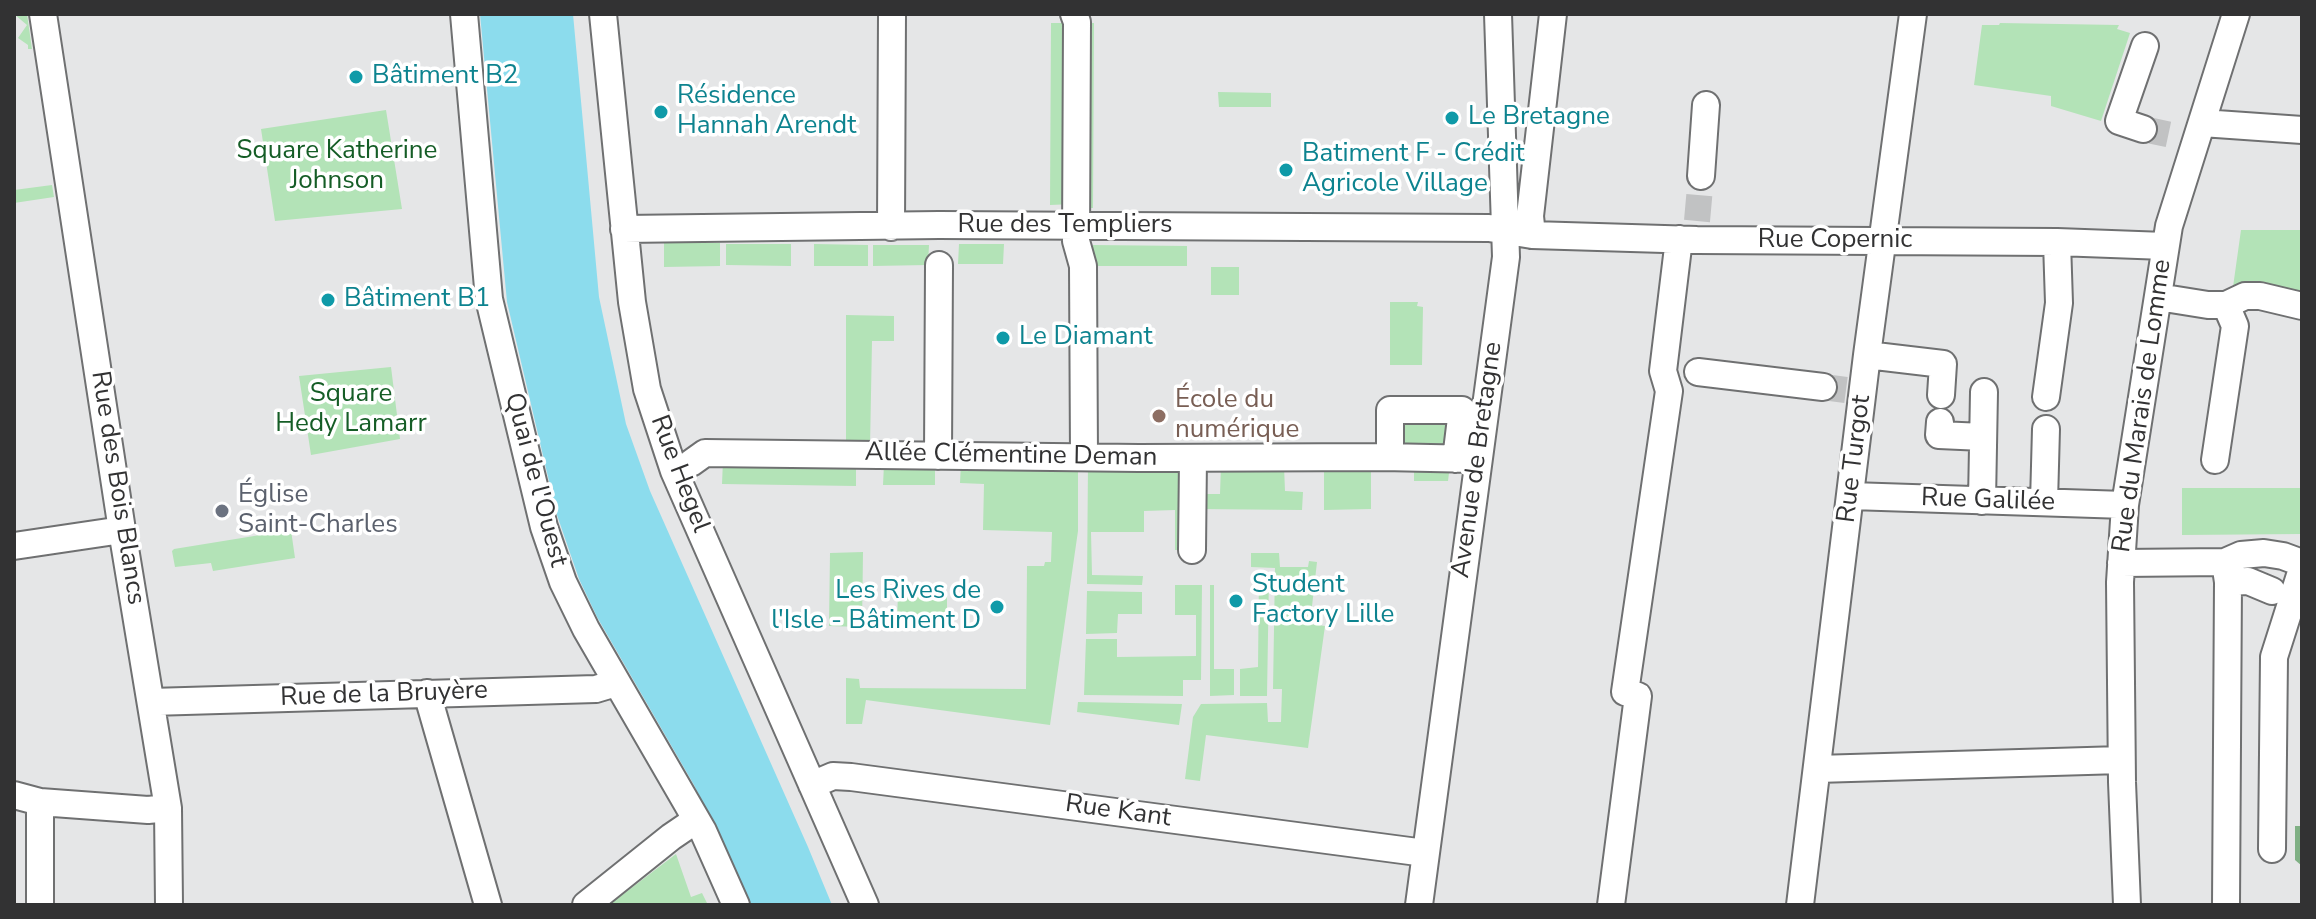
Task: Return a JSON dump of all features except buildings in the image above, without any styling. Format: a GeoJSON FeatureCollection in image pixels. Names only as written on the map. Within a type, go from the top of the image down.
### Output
{"type":"FeatureCollection","features":[{"type":"Feature","properties":{"kind":"street","name":"Rue des Bois Blancs"},"geometry":{"type":"LineString","coordinates":[[43,14],[168,808],[169,905]]}},
{"type":"Feature","properties":{"kind":"street","name":"Quai de l'Ouest"},"geometry":{"type":"LineString","coordinates":[[464,14],[491,307],[547,538],[571,600],[709,842],[736,905]]}},
{"type":"Feature","properties":{"kind":"street","name":"Rue Hegel"},"geometry":{"type":"LineString","coordinates":[[603,14],[624,229],[642,370],[674,471],[865,905]]}},
{"type":"Feature","properties":{"kind":"street"},"geometry":{"type":"LineString","coordinates":[[891,227],[892,14]]}},
{"type":"Feature","properties":{"kind":"street"},"geometry":{"type":"LineString","coordinates":[[1074,14],[1077,22],[1076,241],[1083,266],[1084,457]]}},
{"type":"Feature","properties":{"kind":"street","name":"Avenue de Bretagne"},"geometry":{"type":"LineString","coordinates":[[1419,905],[1467,459],[1506,257],[1498,14]]}},
{"type":"Feature","properties":{"kind":"street"},"geometry":{"type":"LineString","coordinates":[[1532,235],[1530,216],[1553,14]]}},
{"type":"Feature","properties":{"kind":"street","name":"Rue Turgot"},"geometry":{"type":"LineString","coordinates":[[1800,905],[1851,496],[1844,390],[1867,355],[1913,14]]}},
{"type":"Feature","properties":{"kind":"street","name":"Rue du Marais de Lomme"},"geometry":{"type":"LineString","coordinates":[[2127,905],[2121,760],[2121,563],[2125,505],[2169,226],[2191,134],[2236,14]]}},
{"type":"Feature","properties":{"kind":"street"},"geometry":{"type":"LineString","coordinates":[[2143,129],[2119,121],[2145,46]]}},
{"type":"Feature","properties":{"kind":"street"},"geometry":{"type":"LineString","coordinates":[[1701,176],[1706,105]]}},
{"type":"Feature","properties":{"kind":"street"},"geometry":{"type":"LineString","coordinates":[[2191,134],[2302,130]]}},
{"type":"Feature","properties":{"kind":"street","name":"Rue des Templiers"},"geometry":{"type":"LineString","coordinates":[[624,229],[1076,226],[1174,220],[1506,230]]}},
{"type":"Feature","properties":{"kind":"street","name":"Rue Copernic"},"geometry":{"type":"LineString","coordinates":[[1506,230],[1532,235],[1691,233],[1883,241],[2165,246]]}},
{"type":"Feature","properties":{"kind":"street"},"geometry":{"type":"LineString","coordinates":[[1611,905],[1638,696],[1625,692],[1669,391],[1663,371],[1691,233]]}},
{"type":"Feature","properties":{"kind":"street"},"geometry":{"type":"LineString","coordinates":[[2046,397],[2059,303],[2057,242]]}},
{"type":"Feature","properties":{"kind":"street"},"geometry":{"type":"LineString","coordinates":[[938,456],[939,265]]}},
{"type":"Feature","properties":{"kind":"street"},"geometry":{"type":"LineString","coordinates":[[2158,297],[2226,305],[2245,296],[2260,296],[2302,306]]}},
{"type":"Feature","properties":{"kind":"street"},"geometry":{"type":"LineString","coordinates":[[2215,460],[2235,326],[2226,305]]}},
{"type":"Feature","properties":{"kind":"street"},"geometry":{"type":"LineString","coordinates":[[1867,355],[1943,364],[1941,395]]}},
{"type":"Feature","properties":{"kind":"street"},"geometry":{"type":"LineString","coordinates":[[1698,372],[1844,390]]}},
{"type":"Feature","properties":{"kind":"street"},"geometry":{"type":"LineString","coordinates":[[1982,501],[1984,392]]}},
{"type":"Feature","properties":{"kind":"street"},"geometry":{"type":"LineString","coordinates":[[1390,457],[1390,410],[1462,410],[1467,459]]}},
{"type":"Feature","properties":{"kind":"street"},"geometry":{"type":"LineString","coordinates":[[1940,422],[1939,435],[1983,437]]}},
{"type":"Feature","properties":{"kind":"street"},"geometry":{"type":"LineString","coordinates":[[2044,502],[2046,429]]}},
{"type":"Feature","properties":{"kind":"street","name":"Allée Clémentine Deman"},"geometry":{"type":"LineString","coordinates":[[691,463],[705,453],[1467,459]]}},
{"type":"Feature","properties":{"kind":"street"},"geometry":{"type":"LineString","coordinates":[[1192,550],[1193,458]]}},
{"type":"Feature","properties":{"kind":"street","name":"Rue Galilée"},"geometry":{"type":"LineString","coordinates":[[1851,496],[2125,505]]}},
{"type":"Feature","properties":{"kind":"street"},"geometry":{"type":"LineString","coordinates":[[14,546],[122,530]]}},
{"type":"Feature","properties":{"kind":"street"},"geometry":{"type":"LineString","coordinates":[[2226,905],[2227,572],[2241,555],[2264,553],[2283,556],[2302,566],[2274,657],[2272,849]]}},
{"type":"Feature","properties":{"kind":"street"},"geometry":{"type":"LineString","coordinates":[[2121,563],[2210,564],[2272,591]]}},
{"type":"Feature","properties":{"kind":"street","name":"Rue de la Bruyère"},"geometry":{"type":"LineString","coordinates":[[151,702],[596,689],[616,683]]}},
{"type":"Feature","properties":{"kind":"street"},"geometry":{"type":"LineString","coordinates":[[427,693],[488,905]]}},
{"type":"Feature","properties":{"kind":"street"},"geometry":{"type":"LineString","coordinates":[[1817,769],[2121,760]]}},
{"type":"Feature","properties":{"kind":"street","name":"Rue Kant"},"geometry":{"type":"LineString","coordinates":[[812,785],[833,776],[851,777],[1425,853]]}},
{"type":"Feature","properties":{"kind":"street"},"geometry":{"type":"LineString","coordinates":[[14,795],[40,802],[148,810],[168,808]]}},
{"type":"Feature","properties":{"kind":"street"},"geometry":{"type":"LineString","coordinates":[[40,802],[40,905]]}},
{"type":"Feature","properties":{"kind":"street"},"geometry":{"type":"LineString","coordinates":[[586,905],[696,820]]}},
{"type":"Feature","properties":{"kind":"green space"},"geometry":{"type":"Polygon","coordinates":[[[14,14],[27,14],[32,49],[28,49],[28,45],[18,38],[27,25],[14,14]]]}},
{"type":"Feature","properties":{"kind":"green space"},"geometry":{"type":"Polygon","coordinates":[[[1051,23],[1073,23],[1073,204],[1050,205],[1051,23]]]}},
{"type":"Feature","properties":{"kind":"green space"},"geometry":{"type":"Polygon","coordinates":[[[1084,23],[1094,23],[1093,208],[1082,208],[1084,23]]]}},
{"type":"Feature","properties":{"kind":"green space"},"geometry":{"type":"Polygon","coordinates":[[[1982,25],[2119,25],[2117,29],[2130,33],[2101,121],[2051,106],[2051,96],[1974,85],[1982,25]]]}},
{"type":"Feature","properties":{"kind":"green space"},"geometry":{"type":"Polygon","coordinates":[[[1218,92],[1271,93],[1271,107],[1219,107],[1218,92]]]}},
{"type":"Feature","properties":{"kind":"green space","name":"Square Katherine Johnson"},"geometry":{"type":"Polygon","coordinates":[[[386,110],[402,209],[275,221],[261,129],[386,110]]]}},
{"type":"Feature","properties":{"kind":"green space"},"geometry":{"type":"Polygon","coordinates":[[[52,185],[54,197],[14,203],[14,190],[52,185]]]}},
{"type":"Feature","properties":{"kind":"green space"},"geometry":{"type":"Polygon","coordinates":[[[2241,230],[2302,230],[2302,293],[2264,282],[2233,287],[2241,230]]]}},
{"type":"Feature","properties":{"kind":"green space"},"geometry":{"type":"Polygon","coordinates":[[[664,243],[720,243],[720,266],[664,267],[664,243]]]}},
{"type":"Feature","properties":{"kind":"green space"},"geometry":{"type":"Polygon","coordinates":[[[726,244],[791,244],[791,266],[726,265],[726,244]]]}},
{"type":"Feature","properties":{"kind":"green space"},"geometry":{"type":"Polygon","coordinates":[[[814,244],[868,245],[868,266],[814,266],[814,244]]]}},
{"type":"Feature","properties":{"kind":"green space"},"geometry":{"type":"Polygon","coordinates":[[[959,244],[1004,244],[1003,264],[958,264],[959,244]]]}},
{"type":"Feature","properties":{"kind":"green space"},"geometry":{"type":"Polygon","coordinates":[[[873,245],[929,245],[928,265],[873,266],[873,245]]]}},
{"type":"Feature","properties":{"kind":"green space"},"geometry":{"type":"Polygon","coordinates":[[[1093,245],[1187,246],[1187,266],[1093,266],[1093,245]]]}},
{"type":"Feature","properties":{"kind":"green space"},"geometry":{"type":"Polygon","coordinates":[[[1211,267],[1239,267],[1239,295],[1211,295],[1211,267]]]}},
{"type":"Feature","properties":{"kind":"green space"},"geometry":{"type":"Polygon","coordinates":[[[1390,302],[1418,302],[1417,306],[1423,307],[1422,365],[1390,365],[1390,302]]]}},
{"type":"Feature","properties":{"kind":"green space"},"geometry":{"type":"Polygon","coordinates":[[[846,315],[894,316],[894,341],[872,341],[870,447],[846,451],[846,315]]]}},
{"type":"Feature","properties":{"kind":"green space","name":"Square Hedy Lamarr"},"geometry":{"type":"Polygon","coordinates":[[[391,367],[400,439],[311,455],[299,376],[391,367]]]}},
{"type":"Feature","properties":{"kind":"green space"},"geometry":{"type":"Polygon","coordinates":[[[1402,415],[1456,416],[1453,449],[1402,448],[1402,415]]]}},
{"type":"Feature","properties":{"kind":"green space"},"geometry":{"type":"Polygon","coordinates":[[[723,460],[856,462],[856,486],[722,484],[723,460]]]}},
{"type":"Feature","properties":{"kind":"green space"},"geometry":{"type":"Polygon","coordinates":[[[961,463],[1078,464],[1078,531],[1050,725],[866,700],[862,724],[846,724],[846,678],[859,679],[860,688],[1026,689],[1027,566],[1044,566],[1045,562],[1051,562],[1052,532],[983,530],[984,484],[960,483],[961,463]]]}},
{"type":"Feature","properties":{"kind":"green space"},"geometry":{"type":"Polygon","coordinates":[[[1088,463],[1184,464],[1184,550],[1175,550],[1175,510],[1144,511],[1144,532],[1091,532],[1092,575],[1143,576],[1142,585],[1087,584],[1088,463]]]}},
{"type":"Feature","properties":{"kind":"green space"},"geometry":{"type":"Polygon","coordinates":[[[884,464],[935,464],[935,485],[883,485],[884,464]]]}},
{"type":"Feature","properties":{"kind":"green space"},"geometry":{"type":"Polygon","coordinates":[[[1324,464],[1371,464],[1371,509],[1324,510],[1324,464]]]}},
{"type":"Feature","properties":{"kind":"green space"},"geometry":{"type":"Polygon","coordinates":[[[1414,464],[1450,465],[1448,481],[1414,481],[1414,464]]]}},
{"type":"Feature","properties":{"kind":"green space"},"geometry":{"type":"Polygon","coordinates":[[[1221,465],[1284,466],[1285,491],[1303,492],[1302,510],[1197,509],[1197,494],[1220,494],[1221,465]]]}},
{"type":"Feature","properties":{"kind":"green space"},"geometry":{"type":"Polygon","coordinates":[[[2182,488],[2302,488],[2302,534],[2182,535],[2182,488]]]}},
{"type":"Feature","properties":{"kind":"green space"},"geometry":{"type":"Polygon","coordinates":[[[291,530],[295,558],[213,571],[211,563],[175,567],[174,549],[291,530]]]}},
{"type":"Feature","properties":{"kind":"green space"},"geometry":{"type":"Polygon","coordinates":[[[863,552],[862,627],[829,626],[830,553],[863,552]]]}},
{"type":"Feature","properties":{"kind":"green space"},"geometry":{"type":"Polygon","coordinates":[[[1251,553],[1279,553],[1280,567],[1308,567],[1309,561],[1317,562],[1310,624],[1325,626],[1308,748],[1206,735],[1200,781],[1185,779],[1193,717],[1201,704],[1267,703],[1268,722],[1281,722],[1282,689],[1273,689],[1275,568],[1251,567],[1251,553]]]}},
{"type":"Feature","properties":{"kind":"green space"},"geometry":{"type":"Polygon","coordinates":[[[1259,573],[1269,574],[1267,696],[1240,696],[1240,669],[1258,667],[1259,573]]]}},
{"type":"Feature","properties":{"kind":"green space"},"geometry":{"type":"Polygon","coordinates":[[[1175,585],[1202,585],[1201,680],[1183,680],[1183,696],[1084,695],[1086,639],[1117,639],[1117,657],[1196,656],[1196,615],[1175,615],[1175,585]]]}},
{"type":"Feature","properties":{"kind":"green space"},"geometry":{"type":"Polygon","coordinates":[[[1210,585],[1214,585],[1214,669],[1234,669],[1234,695],[1210,696],[1210,585]]]}},
{"type":"Feature","properties":{"kind":"green space"},"geometry":{"type":"Polygon","coordinates":[[[1087,591],[1142,592],[1142,614],[1118,614],[1117,633],[1086,634],[1087,591]]]}},
{"type":"Feature","properties":{"kind":"green space"},"geometry":{"type":"Polygon","coordinates":[[[898,592],[947,593],[947,624],[897,623],[898,592]]]}},
{"type":"Feature","properties":{"kind":"green space"},"geometry":{"type":"Polygon","coordinates":[[[1078,702],[1182,704],[1179,725],[1077,712],[1078,702]]]}},
{"type":"Feature","properties":{"kind":"green space"},"geometry":{"type":"Polygon","coordinates":[[[2295,826],[2302,826],[2302,866],[2295,860],[2295,826]]]}},
{"type":"Feature","properties":{"kind":"green space"},"geometry":{"type":"Polygon","coordinates":[[[676,854],[691,897],[702,893],[708,905],[609,905],[676,854]]]}},
{"type":"Feature","properties":{"kind":"water"},"geometry":{"type":"Polygon","coordinates":[[[480,14],[573,14],[599,297],[626,424],[650,491],[832,905],[751,905],[694,785],[597,617],[579,579],[557,515],[507,302],[480,14]]]}},
{"type":"Feature","properties":{"kind":"tunnel"},"geometry":{"type":"LineString","coordinates":[[2143,129],[2176,136]]}},
{"type":"Feature","properties":{"kind":"tunnel"},"geometry":{"type":"LineString","coordinates":[[1697,221],[1701,176]]}},
{"type":"Feature","properties":{"kind":"tunnel"},"geometry":{"type":"LineString","coordinates":[[1823,387],[1846,390]]}},
{"type":"Feature","properties":{"kind":"place","name":"Bâtiment B2"},"geometry":{"type":"Point","coordinates":[356,77]}},
{"type":"Feature","properties":{"kind":"place","name":"Résidence Hannah Arendt"},"geometry":{"type":"Point","coordinates":[661,112]}},
{"type":"Feature","properties":{"kind":"place","name":"Le Bretagne"},"geometry":{"type":"Point","coordinates":[1452,118]}},
{"type":"Feature","properties":{"kind":"place","name":"Batiment F - Crédit Agricole Village"},"geometry":{"type":"Point","coordinates":[1286,170]}},
{"type":"Feature","properties":{"kind":"place","name":"Bâtiment B1"},"geometry":{"type":"Point","coordinates":[328,300]}},
{"type":"Feature","properties":{"kind":"place","name":"Le Diamant"},"geometry":{"type":"Point","coordinates":[1003,338]}},
{"type":"Feature","properties":{"kind":"place","name":"École du numérique"},"geometry":{"type":"Point","coordinates":[1159,416]}},
{"type":"Feature","properties":{"kind":"place","name":"Église Saint-Charles"},"geometry":{"type":"Point","coordinates":[222,511]}},
{"type":"Feature","properties":{"kind":"place","name":"Student Factory Lille"},"geometry":{"type":"Point","coordinates":[1236,601]}},
{"type":"Feature","properties":{"kind":"place","name":"Les Rives de l'Isle - Bâtiment D"},"geometry":{"type":"Point","coordinates":[997,607]}}]}
